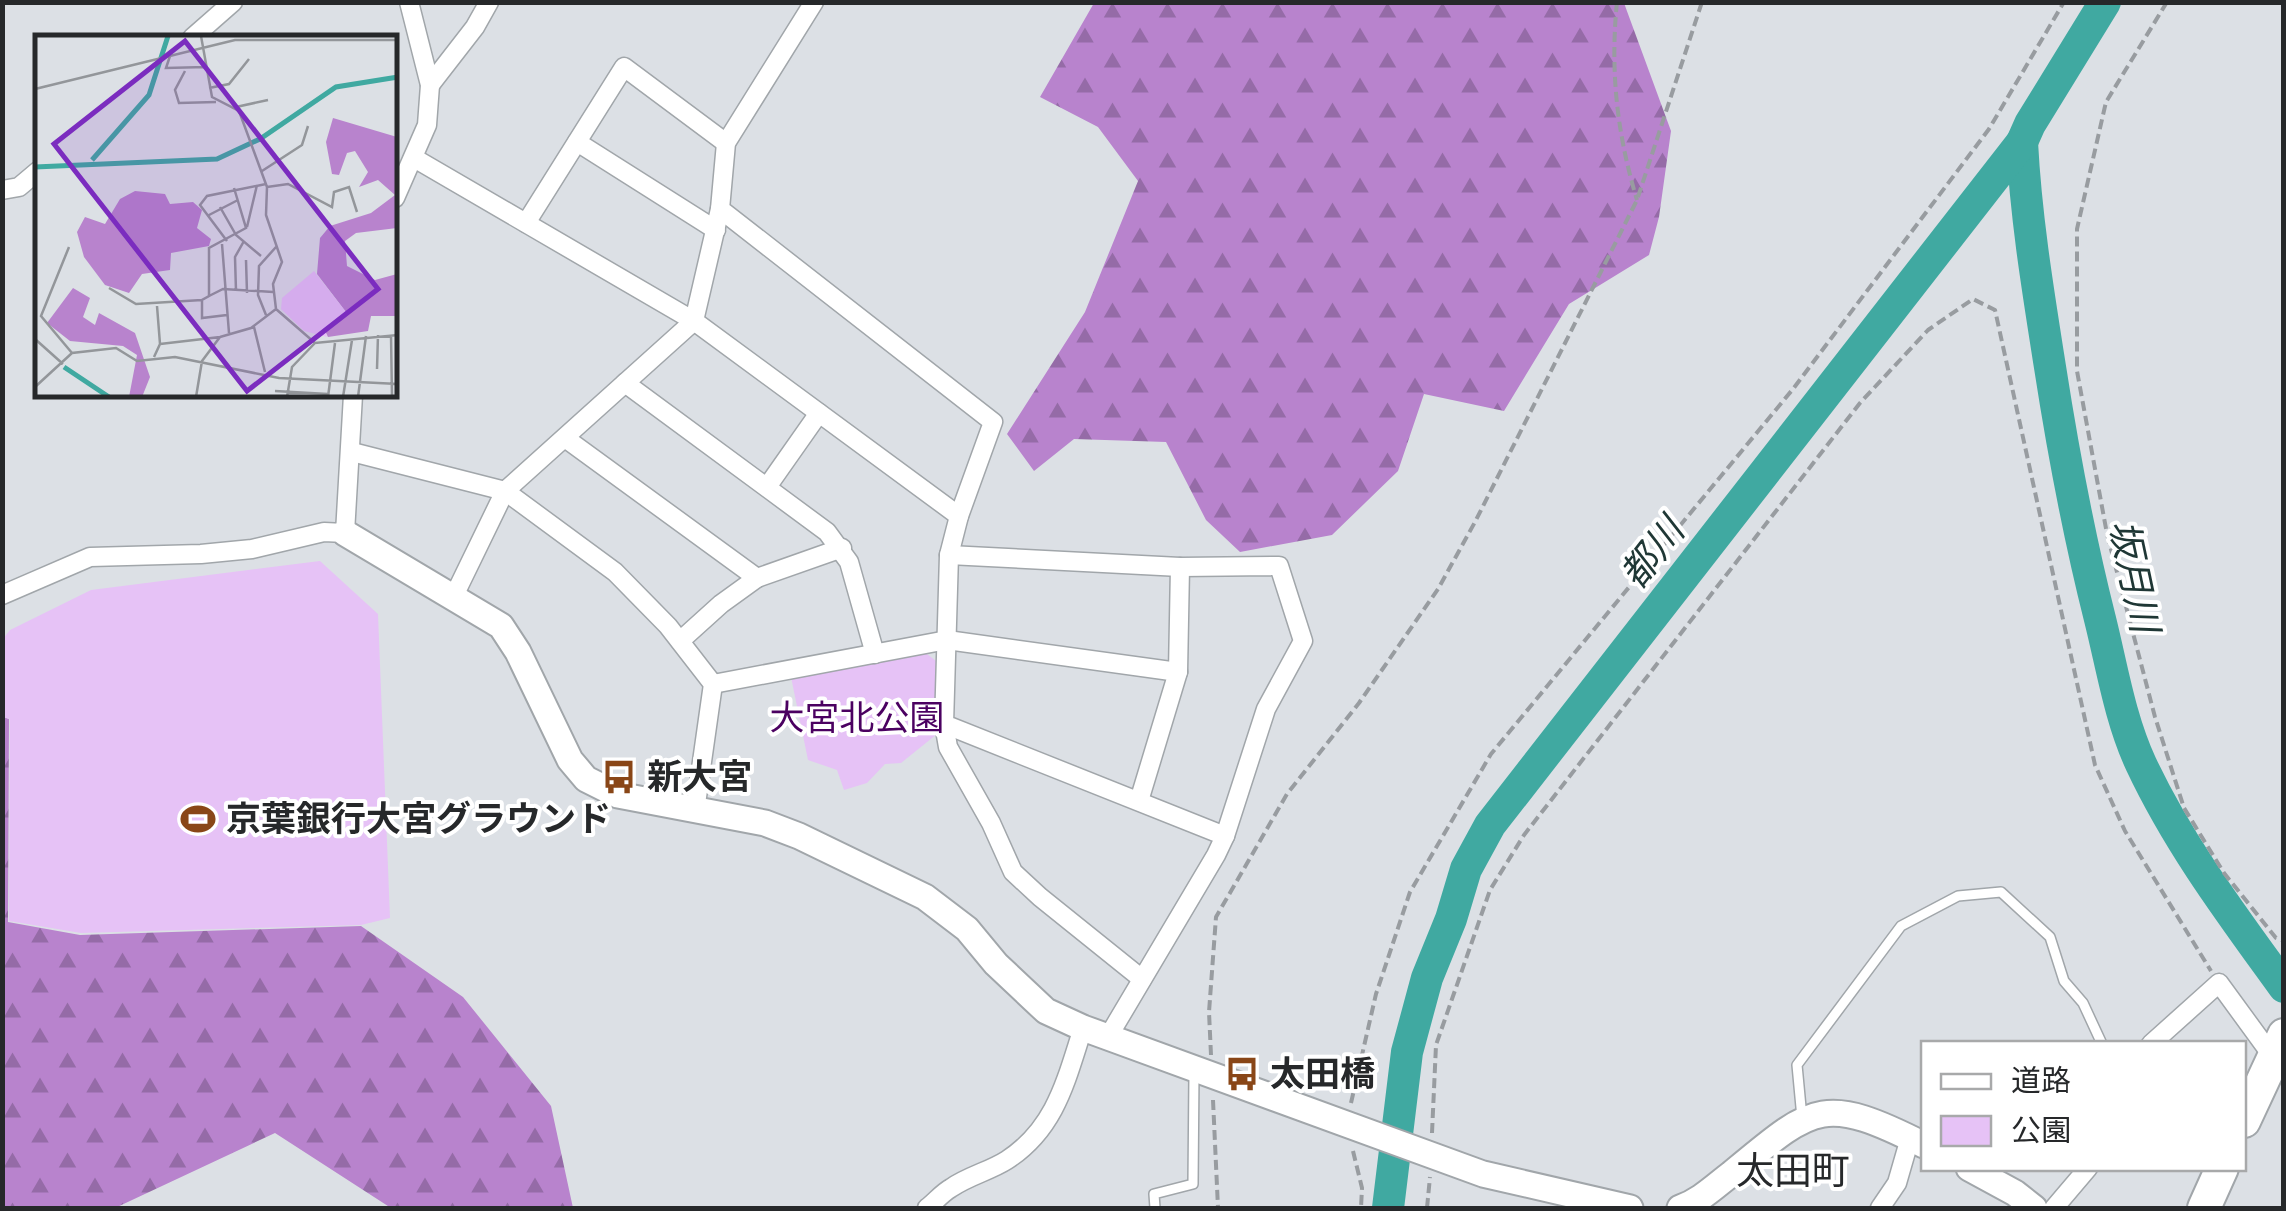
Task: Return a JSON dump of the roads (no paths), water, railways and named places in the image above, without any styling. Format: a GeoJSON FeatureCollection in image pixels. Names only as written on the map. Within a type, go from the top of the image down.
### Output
{"type":"FeatureCollection","features":[{"type":"Feature","properties":{"kind":"highway"},"geometry":{"type":"LineString","coordinates":[[2246,1117],[2278,1046]]}},
{"type":"Feature","properties":{"kind":"highway"},"geometry":{"type":"LineString","coordinates":[[2204,1208],[2221,1171]]}},
{"type":"Feature","properties":{"kind":"street"},"geometry":{"type":"LineString","coordinates":[[195,35],[233,2]]}},
{"type":"Feature","properties":{"kind":"street"},"geometry":{"type":"LineString","coordinates":[[398,192],[427,125],[430,85],[409,2]]}},
{"type":"Feature","properties":{"kind":"street"},"geometry":{"type":"LineString","coordinates":[[430,85],[489,2]]}},
{"type":"Feature","properties":{"kind":"street"},"geometry":{"type":"LineString","coordinates":[[454,596],[504,491],[694,321],[720,209],[726,144],[814,2]]}},
{"type":"Feature","properties":{"kind":"street"},"geometry":{"type":"LineString","coordinates":[[526,223],[624,67],[726,144]]}},
{"type":"Feature","properties":{"kind":"street"},"geometry":{"type":"LineString","coordinates":[[576,142],[716,230]]}},
{"type":"Feature","properties":{"kind":"street"},"geometry":{"type":"LineString","coordinates":[[414,158],[694,321],[959,516]]}},
{"type":"Feature","properties":{"kind":"street"},"geometry":{"type":"LineString","coordinates":[[720,209],[992,422],[949,555],[944,724],[948,747],[1014,872],[1142,978]]}},
{"type":"Feature","properties":{"kind":"street"},"geometry":{"type":"LineString","coordinates":[[625,383],[828,532],[849,562],[875,654]]}},
{"type":"Feature","properties":{"kind":"street"},"geometry":{"type":"LineString","coordinates":[[345,533],[353,398]]}},
{"type":"Feature","properties":{"kind":"street"},"geometry":{"type":"LineString","coordinates":[[766,487],[819,413]]}},
{"type":"Feature","properties":{"kind":"street"},"geometry":{"type":"LineString","coordinates":[[564,438],[756,578]]}},
{"type":"Feature","properties":{"kind":"street"},"geometry":{"type":"LineString","coordinates":[[352,452],[504,491],[615,572],[680,641],[713,684],[695,811]]}},
{"type":"Feature","properties":{"kind":"street"},"geometry":{"type":"LineString","coordinates":[[2,596],[90,557],[218,552],[324,532],[345,533],[501,626],[518,652],[570,760],[586,778],[618,795],[782,830],[925,898],[967,928],[996,964],[1046,1011],[1095,1032],[1521,1186],[1630,1208]]}},
{"type":"Feature","properties":{"kind":"street"},"geometry":{"type":"LineString","coordinates":[[680,641],[756,578],[842,548]]}},
{"type":"Feature","properties":{"kind":"street"},"geometry":{"type":"LineString","coordinates":[[927,1208],[951,1188],[1022,1149],[1056,1108],[1095,1032],[1142,978],[1225,836],[1266,709],[1303,641],[1279,566],[1180,568],[949,555]]}},
{"type":"Feature","properties":{"kind":"street"},"geometry":{"type":"LineString","coordinates":[[1139,802],[1178,672],[1180,568]]}},
{"type":"Feature","properties":{"kind":"street"},"geometry":{"type":"LineString","coordinates":[[713,684],[947,640],[1178,672]]}},
{"type":"Feature","properties":{"kind":"street"},"geometry":{"type":"LineString","coordinates":[[944,724],[1225,836]]}},
{"type":"Feature","properties":{"kind":"street"},"geometry":{"type":"LineString","coordinates":[[2154,1041],[2219,983],[2278,1046]]}},
{"type":"Feature","properties":{"kind":"street"},"geometry":{"type":"LineString","coordinates":[[1682,1208],[1700,1200],[1802,1118],[1849,1114],[1874,1120],[1917,1142],[1880,1208]]}},
{"type":"Feature","properties":{"kind":"street"},"geometry":{"type":"LineString","coordinates":[[1975,1171],[2034,1208]]}},
{"type":"Feature","properties":{"kind":"street"},"geometry":{"type":"LineString","coordinates":[[2054,1208],[2085,1171]]}},
{"type":"Feature","properties":{"kind":"lane"},"geometry":{"type":"LineString","coordinates":[[1802,1118],[1797,1065],[1901,926],[1958,896],[2001,892],[2034,920],[2050,938],[2064,981],[2082,1003],[2101,1041]]}},
{"type":"Feature","properties":{"kind":"lane"},"geometry":{"type":"LineString","coordinates":[[1155,1208],[1154,1194],[1193,1184],[1203,1073]]}},
{"type":"Feature","properties":{"kind":"waterway","name":"都川"},"geometry":{"type":"LineString","coordinates":[[1388,1208],[1407,1052],[1427,978],[1466,869],[1490,825],[2022,142],[2105,2]]}},
{"type":"Feature","properties":{"kind":"waterway","name":"坂月川"},"geometry":{"type":"LineString","coordinates":[[2022,142],[2033,255],[2066,462],[2127,729],[2172,823],[2284,987]]}},
{"type":"Feature","properties":{"kind":"place","name":"新大宮"},"geometry":{"type":"Point","coordinates":[619,777]}},
{"type":"Feature","properties":{"kind":"place","name":"京葉銀行大宮グラウンド"},"geometry":{"type":"Point","coordinates":[198,819]}},
{"type":"Feature","properties":{"kind":"place","name":"太田橋"},"geometry":{"type":"Point","coordinates":[1242,1074]}},
{"type":"Feature","properties":{"kind":"district","name":"太田町"},"geometry":{"type":"Point","coordinates":[1793,1171]}},
{"type":"Feature","properties":{"kind":"park label","name":"大宮北公園"},"geometry":{"type":"Point","coordinates":[857,718]}}]}
